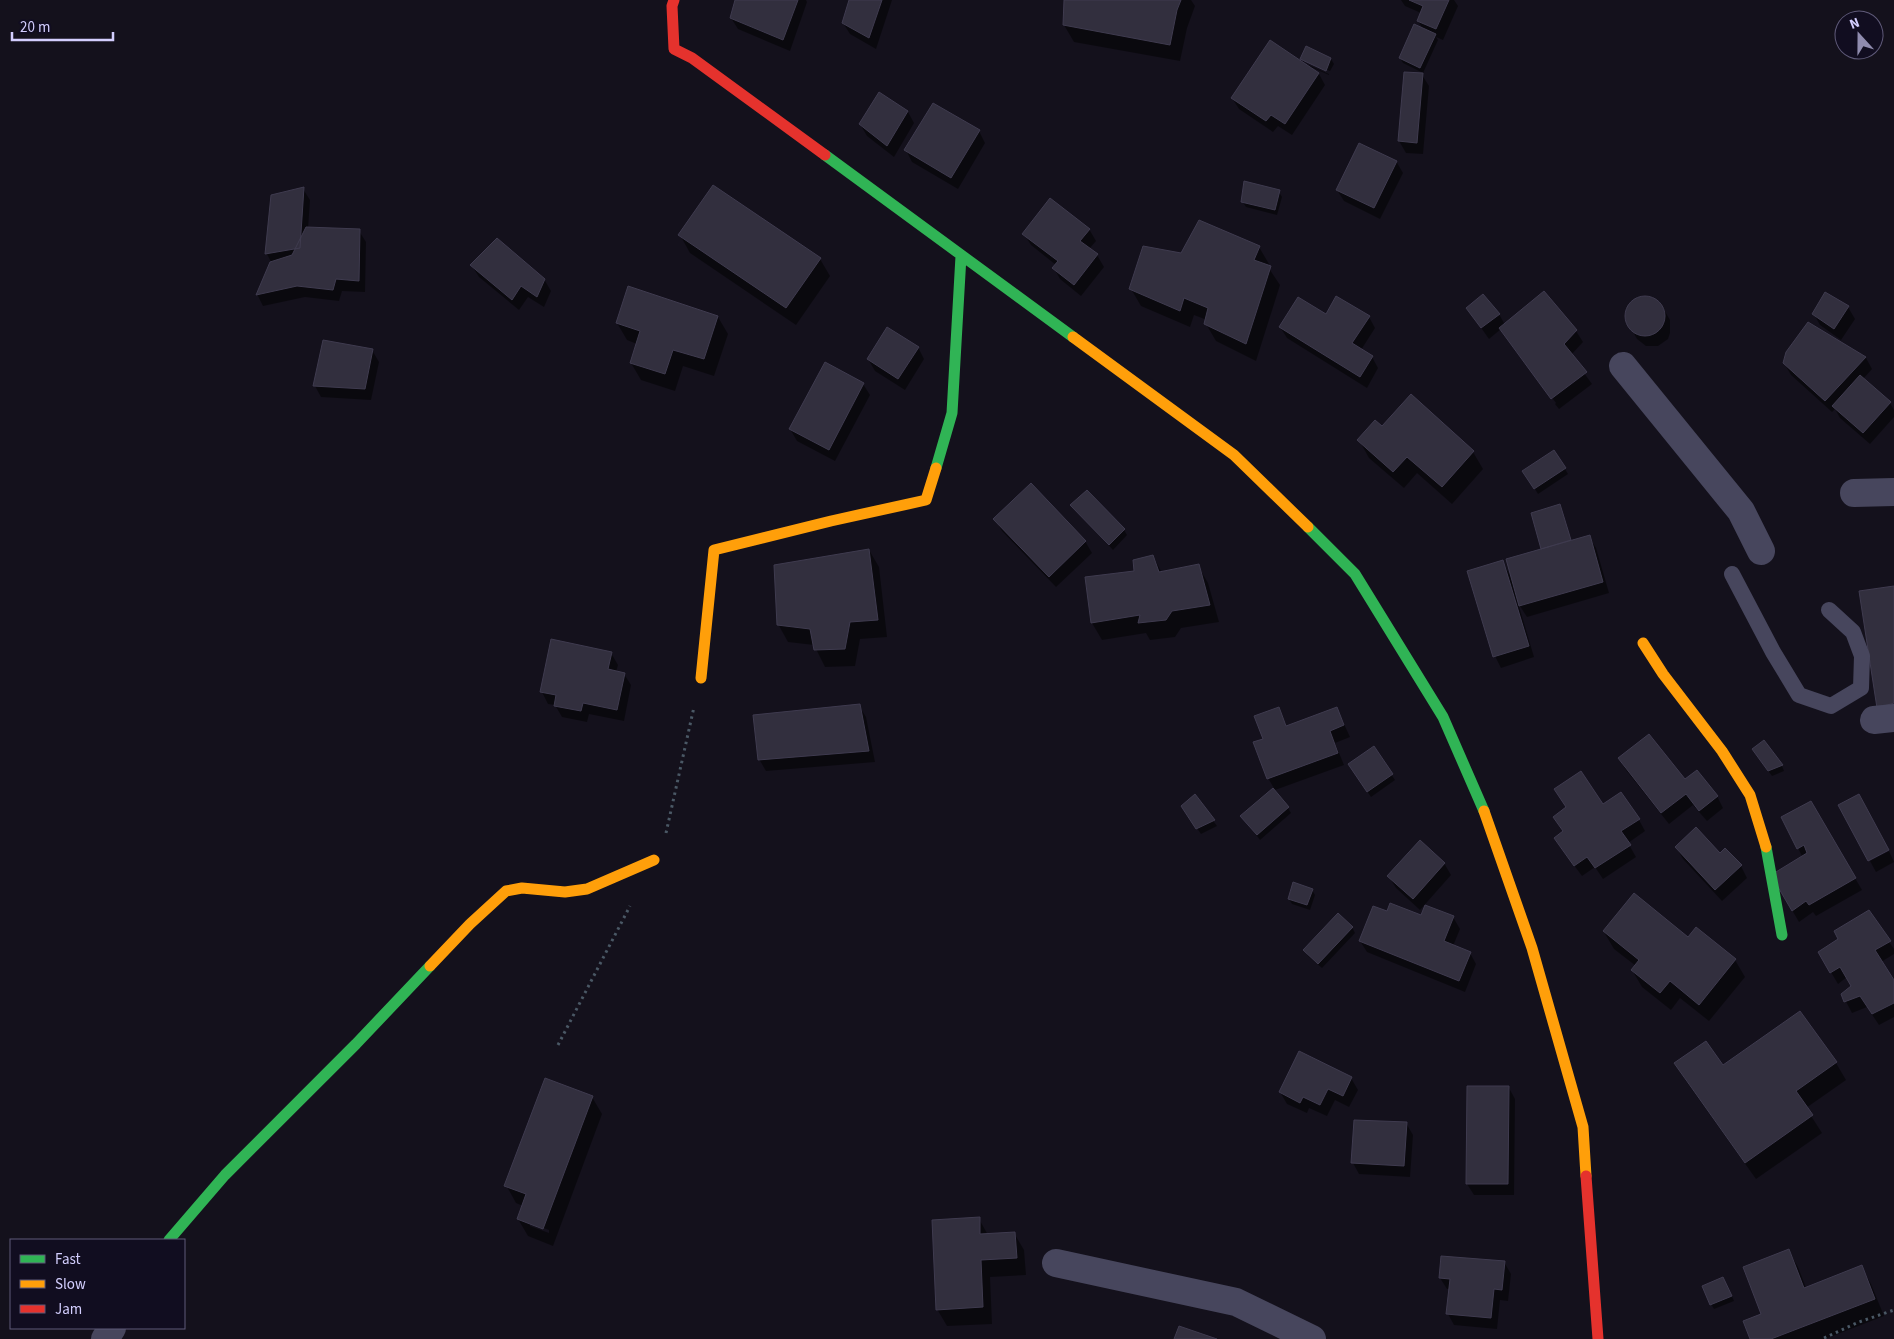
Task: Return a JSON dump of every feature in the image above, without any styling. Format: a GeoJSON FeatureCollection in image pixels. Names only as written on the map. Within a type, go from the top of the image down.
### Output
{"type":"FeatureCollection","features":[{"type":"Feature","properties":{"kind":"street"},"geometry":{"type":"LineString","coordinates":[[674,0],[672,6],[674,49],[700,64],[1234,455],[1355,574],[1443,717],[1486,816],[1532,948],[1583,1126],[1598,1339]]}},
{"type":"Feature","properties":{"kind":"street"},"geometry":{"type":"LineString","coordinates":[[700,678],[714,550],[926,500],[952,413],[961,256]]}},
{"type":"Feature","properties":{"kind":"street"},"geometry":{"type":"LineString","coordinates":[[1623,366],[1665,415],[1741,511],[1761,551]]}},
{"type":"Feature","properties":{"kind":"street"},"geometry":{"type":"LineString","coordinates":[[1854,493],[1894,492]]}},
{"type":"Feature","properties":{"kind":"street"},"geometry":{"type":"LineString","coordinates":[[1643,642],[1663,674],[1722,751],[1750,796],[1764,843],[1782,934]]}},
{"type":"Feature","properties":{"kind":"street"},"geometry":{"type":"LineString","coordinates":[[170,1239],[225,1176],[356,1044],[470,924],[506,891],[522,888],[565,892],[587,889],[654,860]]}},
{"type":"Feature","properties":{"kind":"street"},"geometry":{"type":"LineString","coordinates":[[1056,1263],[1236,1302],[1312,1339]]}},
{"type":"Feature","properties":{"kind":"lane"},"geometry":{"type":"LineString","coordinates":[[1732,574],[1773,652],[1799,695],[1831,706],[1861,688],[1862,656],[1853,632],[1829,610]]}},
{"type":"Feature","properties":{"kind":"path"},"geometry":{"type":"LineString","coordinates":[[1824,1338],[1859,1322],[1894,1310]]}},
{"type":"Feature","properties":{"kind":"building"},"geometry":{"type":"Polygon","coordinates":[[[735,0],[798,0],[783,40],[730,18],[735,0]]]}},
{"type":"Feature","properties":{"kind":"building"},"geometry":{"type":"Polygon","coordinates":[[[849,0],[882,0],[869,38],[842,23],[849,0]]]}},
{"type":"Feature","properties":{"kind":"building"},"geometry":{"type":"Polygon","coordinates":[[[1064,0],[1181,0],[1177,10],[1170,45],[1063,25],[1064,0]]]}},
{"type":"Feature","properties":{"kind":"building"},"geometry":{"type":"Polygon","coordinates":[[[1409,0],[1449,0],[1436,29],[1417,21],[1423,6],[1409,0]]]}},
{"type":"Feature","properties":{"kind":"building"},"geometry":{"type":"Polygon","coordinates":[[[1414,24],[1436,34],[1420,68],[1399,58],[1414,24]]]}},
{"type":"Feature","properties":{"kind":"building"},"geometry":{"type":"Polygon","coordinates":[[[1270,40],[1319,73],[1285,124],[1271,115],[1266,121],[1231,98],[1270,40]]]}},
{"type":"Feature","properties":{"kind":"building"},"geometry":{"type":"Polygon","coordinates":[[[1306,46],[1331,58],[1326,71],[1300,59],[1306,46]]]}},
{"type":"Feature","properties":{"kind":"building"},"geometry":{"type":"Polygon","coordinates":[[[1404,72],[1423,73],[1417,143],[1398,141],[1404,72]]]}},
{"type":"Feature","properties":{"kind":"building"},"geometry":{"type":"Polygon","coordinates":[[[879,92],[908,111],[887,146],[859,124],[879,92]]]}},
{"type":"Feature","properties":{"kind":"building"},"geometry":{"type":"Polygon","coordinates":[[[933,103],[980,130],[951,178],[904,150],[933,103]]]}},
{"type":"Feature","properties":{"kind":"building"},"geometry":{"type":"Polygon","coordinates":[[[1359,143],[1397,161],[1374,208],[1336,190],[1359,143]]]}},
{"type":"Feature","properties":{"kind":"building"},"geometry":{"type":"Polygon","coordinates":[[[1244,181],[1280,190],[1275,210],[1241,202],[1244,181]]]}},
{"type":"Feature","properties":{"kind":"building"},"geometry":{"type":"Polygon","coordinates":[[[713,185],[821,258],[786,308],[678,235],[713,185]]]}},
{"type":"Feature","properties":{"kind":"building"},"geometry":{"type":"Polygon","coordinates":[[[304,187],[300,248],[265,254],[271,195],[304,187]]]}},
{"type":"Feature","properties":{"kind":"building"},"geometry":{"type":"Polygon","coordinates":[[[1050,198],[1090,229],[1080,241],[1098,254],[1074,285],[1052,268],[1058,261],[1022,234],[1050,198]]]}},
{"type":"Feature","properties":{"kind":"building"},"geometry":{"type":"Polygon","coordinates":[[[1199,220],[1260,246],[1254,260],[1271,266],[1246,344],[1204,324],[1208,308],[1184,298],[1180,311],[1129,289],[1143,246],[1181,253],[1199,220]]]}},
{"type":"Feature","properties":{"kind":"building"},"geometry":{"type":"Polygon","coordinates":[[[306,227],[360,229],[359,281],[336,279],[333,290],[297,286],[256,295],[270,262],[292,255],[306,227]]]}},
{"type":"Feature","properties":{"kind":"building"},"geometry":{"type":"Polygon","coordinates":[[[497,238],[545,279],[537,297],[521,286],[512,300],[470,265],[497,238]]]}},
{"type":"Feature","properties":{"kind":"building"},"geometry":{"type":"Polygon","coordinates":[[[628,286],[718,316],[704,359],[673,350],[665,374],[630,363],[640,331],[616,323],[628,286]]]}},
{"type":"Feature","properties":{"kind":"building"},"geometry":{"type":"Polygon","coordinates":[[[1544,291],[1577,330],[1564,344],[1587,372],[1551,399],[1499,328],[1544,291]]]}},
{"type":"Feature","properties":{"kind":"building"},"geometry":{"type":"Polygon","coordinates":[[[1825,292],[1849,306],[1834,329],[1812,314],[1825,292]]]}},
{"type":"Feature","properties":{"kind":"building"},"geometry":{"type":"Polygon","coordinates":[[[1483,294],[1500,314],[1481,328],[1466,308],[1483,294]]]}},
{"type":"Feature","properties":{"kind":"building"},"geometry":{"type":"Polygon","coordinates":[[[1336,296],[1370,316],[1352,343],[1373,356],[1360,377],[1279,327],[1298,297],[1326,314],[1336,296]]]}},
{"type":"Feature","properties":{"kind":"building"},"geometry":{"type":"Polygon","coordinates":[[[1645,296],[1659,302],[1665,316],[1659,330],[1645,336],[1631,330],[1625,316],[1631,302],[1645,296]]]}},
{"type":"Feature","properties":{"kind":"building"},"geometry":{"type":"Polygon","coordinates":[[[1808,322],[1866,357],[1825,401],[1783,363],[1786,352],[1808,322]]]}},
{"type":"Feature","properties":{"kind":"building"},"geometry":{"type":"Polygon","coordinates":[[[887,327],[919,347],[898,379],[867,359],[887,327]]]}},
{"type":"Feature","properties":{"kind":"building"},"geometry":{"type":"Polygon","coordinates":[[[323,340],[373,349],[365,389],[313,386],[323,340]]]}},
{"type":"Feature","properties":{"kind":"building"},"geometry":{"type":"Polygon","coordinates":[[[825,362],[864,383],[829,450],[789,429],[825,362]]]}},
{"type":"Feature","properties":{"kind":"building"},"geometry":{"type":"Polygon","coordinates":[[[1860,375],[1891,402],[1863,433],[1832,406],[1860,375]]]}},
{"type":"Feature","properties":{"kind":"building"},"geometry":{"type":"Polygon","coordinates":[[[1411,394],[1474,451],[1442,487],[1407,457],[1393,472],[1357,440],[1375,420],[1382,426],[1411,394]]]}},
{"type":"Feature","properties":{"kind":"building"},"geometry":{"type":"Polygon","coordinates":[[[1554,450],[1566,468],[1534,489],[1522,471],[1554,450]]]}},
{"type":"Feature","properties":{"kind":"building"},"geometry":{"type":"Polygon","coordinates":[[[1031,483],[1086,541],[1049,577],[993,519],[1031,483]]]}},
{"type":"Feature","properties":{"kind":"building"},"geometry":{"type":"Polygon","coordinates":[[[1087,490],[1125,529],[1109,545],[1070,505],[1087,490]]]}},
{"type":"Feature","properties":{"kind":"building"},"geometry":{"type":"Polygon","coordinates":[[[1560,504],[1571,540],[1541,549],[1531,513],[1560,504]]]}},
{"type":"Feature","properties":{"kind":"building"},"geometry":{"type":"Polygon","coordinates":[[[1590,535],[1603,582],[1519,606],[1506,559],[1590,535]]]}},
{"type":"Feature","properties":{"kind":"building"},"geometry":{"type":"Polygon","coordinates":[[[869,549],[878,620],[850,622],[845,649],[814,650],[810,629],[777,625],[774,565],[869,549]]]}},
{"type":"Feature","properties":{"kind":"building"},"geometry":{"type":"Polygon","coordinates":[[[1153,555],[1159,572],[1199,564],[1210,605],[1172,611],[1166,620],[1138,623],[1140,615],[1091,623],[1085,577],[1134,571],[1133,560],[1153,555]]]}},
{"type":"Feature","properties":{"kind":"building"},"geometry":{"type":"Polygon","coordinates":[[[1503,560],[1529,646],[1493,657],[1467,571],[1503,560]]]}},
{"type":"Feature","properties":{"kind":"building"},"geometry":{"type":"Polygon","coordinates":[[[1894,586],[1894,703],[1877,708],[1859,591],[1894,586]]]}},
{"type":"Feature","properties":{"kind":"building"},"geometry":{"type":"Polygon","coordinates":[[[551,639],[612,652],[608,669],[625,673],[617,710],[583,703],[581,711],[554,706],[556,695],[540,692],[551,639]]]}},
{"type":"Feature","properties":{"kind":"building"},"geometry":{"type":"Polygon","coordinates":[[[860,704],[869,751],[758,760],[753,715],[860,704]]]}},
{"type":"Feature","properties":{"kind":"building"},"geometry":{"type":"Polygon","coordinates":[[[1279,707],[1286,726],[1337,707],[1344,725],[1330,731],[1338,753],[1267,779],[1253,742],[1263,739],[1254,716],[1279,707]]]}},
{"type":"Feature","properties":{"kind":"building"},"geometry":{"type":"Polygon","coordinates":[[[1649,734],[1685,779],[1697,770],[1718,796],[1699,811],[1686,794],[1661,813],[1618,758],[1649,734]]]}},
{"type":"Feature","properties":{"kind":"building"},"geometry":{"type":"Polygon","coordinates":[[[1764,740],[1783,765],[1768,771],[1752,749],[1764,740]]]}},
{"type":"Feature","properties":{"kind":"building"},"geometry":{"type":"Polygon","coordinates":[[[1374,746],[1393,774],[1367,792],[1348,764],[1374,746]]]}},
{"type":"Feature","properties":{"kind":"building"},"geometry":{"type":"Polygon","coordinates":[[[1581,771],[1603,804],[1621,792],[1640,819],[1621,831],[1631,845],[1595,868],[1587,857],[1574,866],[1554,838],[1563,831],[1553,817],[1566,807],[1554,789],[1581,771]]]}},
{"type":"Feature","properties":{"kind":"building"},"geometry":{"type":"Polygon","coordinates":[[[1273,788],[1289,807],[1257,835],[1240,816],[1273,788]]]}},
{"type":"Feature","properties":{"kind":"building"},"geometry":{"type":"Polygon","coordinates":[[[1195,794],[1215,820],[1196,829],[1181,806],[1195,794]]]}},
{"type":"Feature","properties":{"kind":"building"},"geometry":{"type":"Polygon","coordinates":[[[1859,794],[1889,850],[1868,861],[1838,805],[1859,794]]]}},
{"type":"Feature","properties":{"kind":"building"},"geometry":{"type":"Polygon","coordinates":[[[1811,801],[1856,878],[1809,905],[1806,901],[1792,911],[1771,875],[1807,853],[1804,845],[1797,849],[1781,817],[1811,801]]]}},
{"type":"Feature","properties":{"kind":"building"},"geometry":{"type":"Polygon","coordinates":[[[1696,827],[1720,853],[1725,848],[1742,865],[1715,890],[1675,847],[1696,827]]]}},
{"type":"Feature","properties":{"kind":"building"},"geometry":{"type":"Polygon","coordinates":[[[1420,840],[1445,863],[1413,899],[1387,876],[1420,840]]]}},
{"type":"Feature","properties":{"kind":"building"},"geometry":{"type":"Polygon","coordinates":[[[1293,882],[1313,889],[1307,905],[1288,899],[1293,882]]]}},
{"type":"Feature","properties":{"kind":"building"},"geometry":{"type":"Polygon","coordinates":[[[1634,893],[1688,937],[1696,927],[1736,959],[1699,1005],[1670,981],[1660,993],[1631,970],[1639,960],[1603,931],[1634,893]]]}},
{"type":"Feature","properties":{"kind":"building"},"geometry":{"type":"Polygon","coordinates":[[[1390,903],[1421,915],[1425,905],[1454,916],[1444,941],[1471,952],[1459,981],[1359,941],[1373,906],[1387,911],[1390,903]]]}},
{"type":"Feature","properties":{"kind":"building"},"geometry":{"type":"Polygon","coordinates":[[[1869,910],[1891,941],[1875,950],[1894,980],[1894,1003],[1872,1014],[1860,996],[1844,1002],[1841,994],[1851,986],[1840,967],[1830,973],[1818,952],[1838,939],[1834,931],[1869,910]]]}},
{"type":"Feature","properties":{"kind":"building"},"geometry":{"type":"Polygon","coordinates":[[[1338,913],[1353,927],[1318,964],[1303,950],[1338,913]]]}},
{"type":"Feature","properties":{"kind":"building"},"geometry":{"type":"Polygon","coordinates":[[[1800,1011],[1837,1062],[1796,1091],[1813,1115],[1745,1163],[1674,1063],[1706,1041],[1723,1065],[1800,1011]]]}},
{"type":"Feature","properties":{"kind":"building"},"geometry":{"type":"Polygon","coordinates":[[[1299,1051],[1352,1077],[1343,1096],[1328,1089],[1320,1105],[1303,1097],[1300,1103],[1279,1092],[1299,1051]]]}},
{"type":"Feature","properties":{"kind":"building"},"geometry":{"type":"Polygon","coordinates":[[[545,1078],[593,1096],[543,1229],[517,1219],[526,1194],[504,1186],[545,1078]]]}},
{"type":"Feature","properties":{"kind":"building"},"geometry":{"type":"Polygon","coordinates":[[[1467,1086],[1509,1086],[1508,1184],[1466,1184],[1467,1086]]]}},
{"type":"Feature","properties":{"kind":"building"},"geometry":{"type":"Polygon","coordinates":[[[1354,1120],[1407,1122],[1404,1166],[1351,1163],[1354,1120]]]}},
{"type":"Feature","properties":{"kind":"building"},"geometry":{"type":"Polygon","coordinates":[[[980,1217],[980,1234],[1015,1232],[1017,1258],[981,1260],[983,1307],[936,1310],[932,1220],[980,1217]]]}},
{"type":"Feature","properties":{"kind":"building"},"geometry":{"type":"Polygon","coordinates":[[[1789,1249],[1804,1288],[1862,1265],[1875,1299],[1771,1339],[1750,1339],[1743,1321],[1761,1314],[1743,1267],[1789,1249]]]}},
{"type":"Feature","properties":{"kind":"building"},"geometry":{"type":"Polygon","coordinates":[[[1441,1256],[1505,1261],[1502,1290],[1494,1289],[1491,1318],[1446,1314],[1450,1279],[1439,1278],[1441,1256]]]}},
{"type":"Feature","properties":{"kind":"building"},"geometry":{"type":"Polygon","coordinates":[[[1723,1277],[1732,1296],[1710,1305],[1702,1286],[1723,1277]]]}},
{"type":"Feature","properties":{"kind":"building"},"geometry":{"type":"Polygon","coordinates":[[[1179,1326],[1217,1339],[1174,1339],[1179,1326]]]}},
{"type":"Feature","properties":{"kind":"traffic: fast"},"geometry":{"type":"LineString","coordinates":[[825,155],[1073,337]]}},
{"type":"Feature","properties":{"kind":"traffic: fast"},"geometry":{"type":"LineString","coordinates":[[936,468],[952,413],[961,256]]}},
{"type":"Feature","properties":{"kind":"traffic: fast"},"geometry":{"type":"LineString","coordinates":[[1308,527],[1355,574],[1443,717],[1484,811]]}},
{"type":"Feature","properties":{"kind":"traffic: fast"},"geometry":{"type":"LineString","coordinates":[[1766,847],[1782,935]]}},
{"type":"Feature","properties":{"kind":"traffic: fast"},"geometry":{"type":"LineString","coordinates":[[170,1239],[225,1175],[356,1044],[430,966]]}},
{"type":"Feature","properties":{"kind":"traffic: slow"},"geometry":{"type":"LineString","coordinates":[[1073,337],[1234,455],[1308,527]]}},
{"type":"Feature","properties":{"kind":"traffic: slow"},"geometry":{"type":"LineString","coordinates":[[701,678],[714,550],[926,500],[936,468]]}},
{"type":"Feature","properties":{"kind":"traffic: slow"},"geometry":{"type":"LineString","coordinates":[[1643,643],[1663,674],[1722,751],[1750,795],[1766,847]]}},
{"type":"Feature","properties":{"kind":"traffic: slow"},"geometry":{"type":"LineString","coordinates":[[1484,811],[1532,948],[1583,1127],[1586,1176]]}},
{"type":"Feature","properties":{"kind":"traffic: slow"},"geometry":{"type":"LineString","coordinates":[[430,966],[470,924],[506,891],[522,888],[565,892],[587,889],[654,860]]}},
{"type":"Feature","properties":{"kind":"traffic: jam"},"geometry":{"type":"LineString","coordinates":[[674,0],[672,6],[674,49],[692,58],[825,155]]}},
{"type":"Feature","properties":{"kind":"traffic: jam"},"geometry":{"type":"LineString","coordinates":[[1586,1176],[1598,1339]]}}]}
